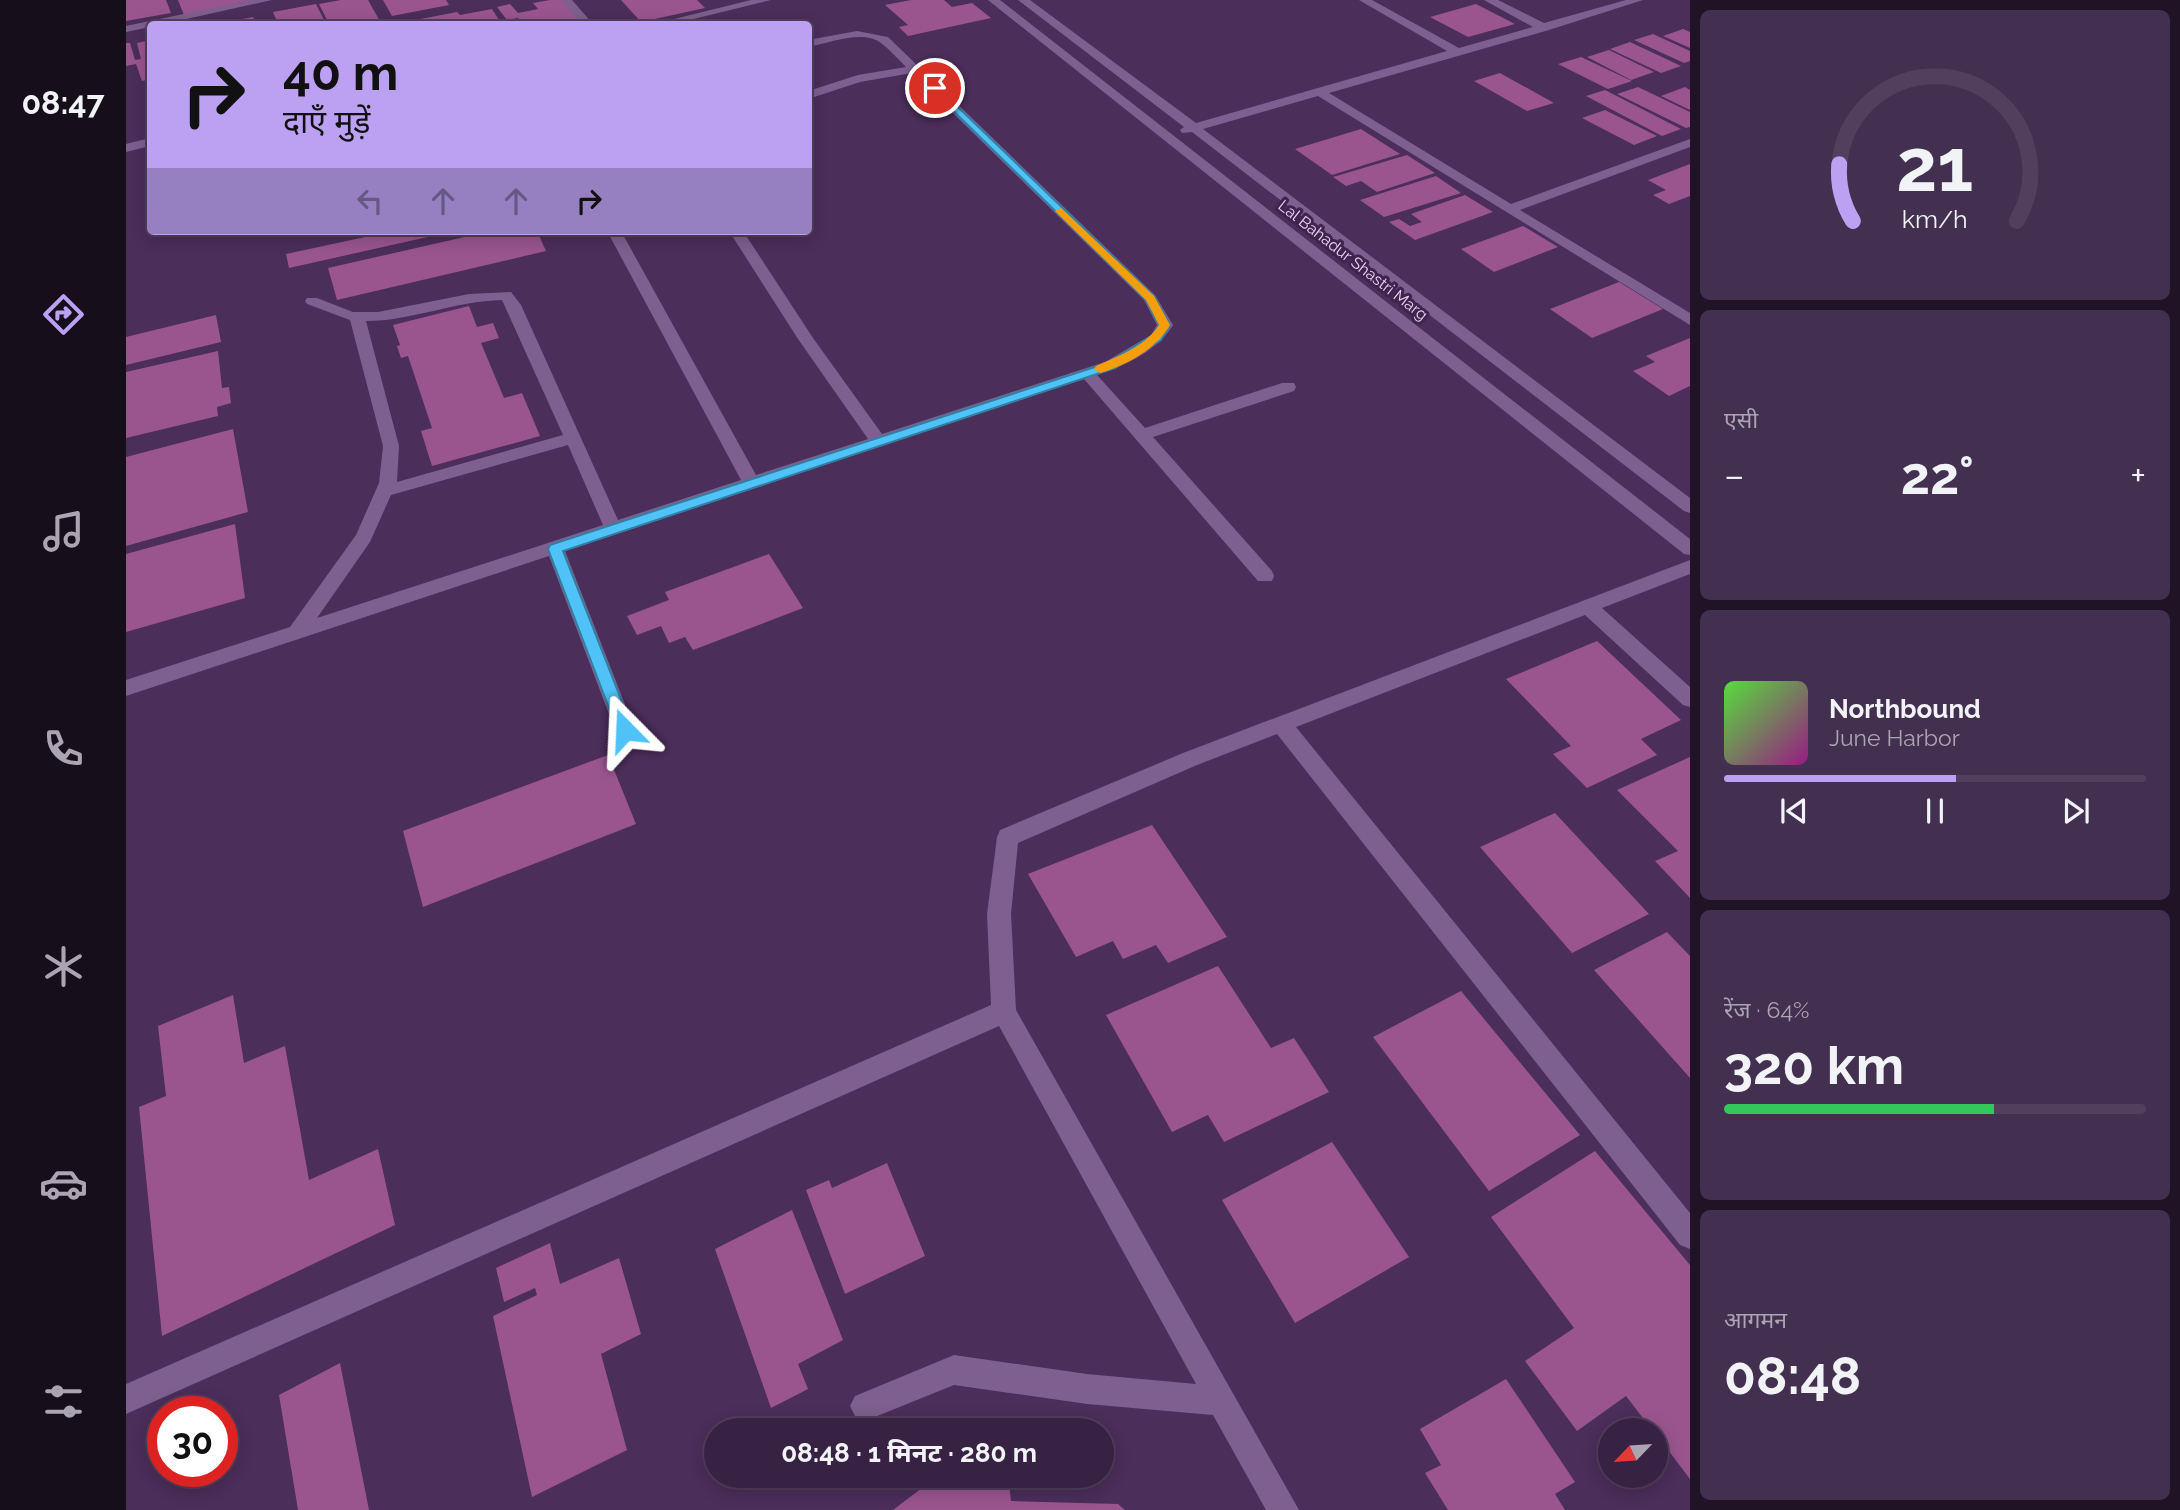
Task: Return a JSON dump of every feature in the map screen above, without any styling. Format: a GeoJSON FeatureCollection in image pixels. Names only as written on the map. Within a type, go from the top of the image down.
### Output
{"type":"FeatureCollection","features":[{"type":"Feature","properties":{"kind":"street"},"geometry":{"type":"LineString","coordinates":[[165,21],[267,0]]}},
{"type":"Feature","properties":{"kind":"street"},"geometry":{"type":"LineString","coordinates":[[566,0],[585,21]]}},
{"type":"Feature","properties":{"kind":"street"},"geometry":{"type":"LineString","coordinates":[[673,21],[766,0]]}},
{"type":"Feature","properties":{"kind":"street","name":"Lal Bahadur Shastri Marg"},"geometry":{"type":"LineString","coordinates":[[993,0],[1168,135],[1690,549]]}},
{"type":"Feature","properties":{"kind":"street"},"geometry":{"type":"LineString","coordinates":[[1023,0],[1690,507]]}},
{"type":"Feature","properties":{"kind":"street"},"geometry":{"type":"LineString","coordinates":[[1364,0],[1459,53]]}},
{"type":"Feature","properties":{"kind":"street"},"geometry":{"type":"LineString","coordinates":[[1489,0],[1545,28]]}},
{"type":"Feature","properties":{"kind":"street"},"geometry":{"type":"LineString","coordinates":[[1168,135],[1638,0]]}},
{"type":"Feature","properties":{"kind":"street"},"geometry":{"type":"LineString","coordinates":[[126,29],[147,25]]}},
{"type":"Feature","properties":{"kind":"street"},"geometry":{"type":"LineString","coordinates":[[126,688],[1111,366],[1157,338],[1165,325],[1150,298],[877,34],[812,43]]}},
{"type":"Feature","properties":{"kind":"street"},"geometry":{"type":"LineString","coordinates":[[812,94],[858,79],[915,69]]}},
{"type":"Feature","properties":{"kind":"street"},"geometry":{"type":"LineString","coordinates":[[1318,90],[1690,320]]}},
{"type":"Feature","properties":{"kind":"street"},"geometry":{"type":"LineString","coordinates":[[126,148],[147,143]]}},
{"type":"Feature","properties":{"kind":"street"},"geometry":{"type":"LineString","coordinates":[[1509,209],[1683,146],[1690,155]]}},
{"type":"Feature","properties":{"kind":"street"},"geometry":{"type":"LineString","coordinates":[[616,235],[752,484]]}},
{"type":"Feature","properties":{"kind":"street"},"geometry":{"type":"LineString","coordinates":[[740,235],[806,339],[877,441]]}},
{"type":"Feature","properties":{"kind":"street"},"geometry":{"type":"LineString","coordinates":[[312,301],[357,317],[409,312],[487,294],[506,295],[513,305],[614,530]]}},
{"type":"Feature","properties":{"kind":"street"},"geometry":{"type":"LineString","coordinates":[[295,634],[364,537],[388,484],[391,446],[357,317]]}},
{"type":"Feature","properties":{"kind":"street"},"geometry":{"type":"LineString","coordinates":[[1087,373],[1265,576]]}},
{"type":"Feature","properties":{"kind":"street"},"geometry":{"type":"LineString","coordinates":[[1141,435],[1287,387]]}},
{"type":"Feature","properties":{"kind":"street"},"geometry":{"type":"LineString","coordinates":[[385,491],[573,438]]}},
{"type":"Feature","properties":{"kind":"street"},"geometry":{"type":"LineString","coordinates":[[555,549],[625,730]]}},
{"type":"Feature","properties":{"kind":"street"},"geometry":{"type":"LineString","coordinates":[[1283,1510],[1004,1012],[999,914],[1008,837],[1190,759],[1690,567]]}},
{"type":"Feature","properties":{"kind":"street"},"geometry":{"type":"LineString","coordinates":[[1588,607],[1690,698]]}},
{"type":"Feature","properties":{"kind":"street"},"geometry":{"type":"LineString","coordinates":[[1282,725],[1690,1235]]}},
{"type":"Feature","properties":{"kind":"street"},"geometry":{"type":"LineString","coordinates":[[126,1399],[1004,1012]]}},
{"type":"Feature","properties":{"kind":"street"},"geometry":{"type":"LineString","coordinates":[[865,1406],[954,1370],[1087,1389],[1222,1401]]}},
{"type":"Feature","properties":{"kind":"building"},"geometry":{"type":"Polygon","coordinates":[[[126,0],[166,0],[171,13],[126,21],[126,0]]]}},
{"type":"Feature","properties":{"kind":"building"},"geometry":{"type":"Polygon","coordinates":[[[178,0],[253,0],[184,15],[178,0]]]}},
{"type":"Feature","properties":{"kind":"building"},"geometry":{"type":"Polygon","coordinates":[[[341,0],[368,0],[380,21],[328,21],[319,4],[341,0]]]}},
{"type":"Feature","properties":{"kind":"building"},"geometry":{"type":"Polygon","coordinates":[[[383,0],[446,0],[449,5],[392,16],[383,0]]]}},
{"type":"Feature","properties":{"kind":"building"},"geometry":{"type":"Polygon","coordinates":[[[564,0],[582,21],[520,21],[518,18],[507,20],[497,7],[510,4],[518,13],[538,9],[533,3],[564,0]]]}},
{"type":"Feature","properties":{"kind":"building"},"geometry":{"type":"Polygon","coordinates":[[[621,0],[697,0],[705,8],[646,21],[640,21],[621,0]]]}},
{"type":"Feature","properties":{"kind":"building"},"geometry":{"type":"Polygon","coordinates":[[[911,0],[944,0],[952,7],[972,3],[991,18],[908,36],[899,27],[908,25],[885,5],[911,0]]]}},
{"type":"Feature","properties":{"kind":"building"},"geometry":{"type":"Polygon","coordinates":[[[316,4],[324,21],[277,21],[273,12],[316,4]]]}},
{"type":"Feature","properties":{"kind":"building"},"geometry":{"type":"Polygon","coordinates":[[[1476,4],[1515,24],[1468,37],[1430,17],[1476,4]]]}},
{"type":"Feature","properties":{"kind":"building"},"geometry":{"type":"Polygon","coordinates":[[[492,9],[499,20],[505,21],[410,21],[457,12],[460,15],[492,9]]]}},
{"type":"Feature","properties":{"kind":"building"},"geometry":{"type":"Polygon","coordinates":[[[253,17],[255,21],[232,21],[253,17]]]}},
{"type":"Feature","properties":{"kind":"building"},"geometry":{"type":"Polygon","coordinates":[[[1683,29],[1690,32],[1690,48],[1663,36],[1683,29]]]}},
{"type":"Feature","properties":{"kind":"building"},"geometry":{"type":"Polygon","coordinates":[[[1653,34],[1690,51],[1690,61],[1684,63],[1634,40],[1653,34]]]}},
{"type":"Feature","properties":{"kind":"building"},"geometry":{"type":"Polygon","coordinates":[[[147,41],[147,80],[142,81],[136,64],[126,66],[126,43],[130,43],[135,60],[141,59],[137,43],[147,41]]]}},
{"type":"Feature","properties":{"kind":"building"},"geometry":{"type":"Polygon","coordinates":[[[1630,42],[1681,66],[1661,73],[1610,49],[1630,42]]]}},
{"type":"Feature","properties":{"kind":"building"},"geometry":{"type":"Polygon","coordinates":[[[1609,50],[1654,72],[1631,80],[1587,57],[1609,50]]]}},
{"type":"Feature","properties":{"kind":"building"},"geometry":{"type":"Polygon","coordinates":[[[1581,57],[1632,81],[1608,89],[1558,64],[1581,57]]]}},
{"type":"Feature","properties":{"kind":"building"},"geometry":{"type":"Polygon","coordinates":[[[1500,73],[1554,103],[1527,111],[1474,81],[1500,73]]]}},
{"type":"Feature","properties":{"kind":"building"},"geometry":{"type":"Polygon","coordinates":[[[1638,87],[1690,112],[1690,127],[1686,128],[1617,94],[1638,87]]]}},
{"type":"Feature","properties":{"kind":"building"},"geometry":{"type":"Polygon","coordinates":[[[1685,87],[1690,90],[1690,110],[1661,96],[1685,87]]]}},
{"type":"Feature","properties":{"kind":"building"},"geometry":{"type":"Polygon","coordinates":[[[1605,90],[1681,129],[1662,136],[1586,96],[1605,90]]]}},
{"type":"Feature","properties":{"kind":"building"},"geometry":{"type":"Polygon","coordinates":[[[1605,110],[1657,136],[1634,145],[1582,118],[1605,110]]]}},
{"type":"Feature","properties":{"kind":"building"},"geometry":{"type":"Polygon","coordinates":[[[1361,129],[1400,154],[1332,175],[1295,149],[1361,129]]]}},
{"type":"Feature","properties":{"kind":"building"},"geometry":{"type":"Polygon","coordinates":[[[1407,155],[1435,173],[1377,192],[1361,181],[1346,186],[1333,177],[1407,155]]]}},
{"type":"Feature","properties":{"kind":"building"},"geometry":{"type":"Polygon","coordinates":[[[1690,164],[1690,196],[1669,204],[1653,195],[1666,190],[1648,180],[1690,164]]]}},
{"type":"Feature","properties":{"kind":"building"},"geometry":{"type":"Polygon","coordinates":[[[1436,176],[1461,193],[1384,217],[1360,200],[1436,176]]]}},
{"type":"Feature","properties":{"kind":"building"},"geometry":{"type":"Polygon","coordinates":[[[1465,195],[1493,212],[1415,240],[1389,222],[1399,219],[1410,226],[1422,222],[1411,214],[1465,195]]]}},
{"type":"Feature","properties":{"kind":"building"},"geometry":{"type":"Polygon","coordinates":[[[1523,226],[1558,247],[1494,272],[1461,249],[1523,226]]]}},
{"type":"Feature","properties":{"kind":"building"},"geometry":{"type":"Polygon","coordinates":[[[374,235],[437,235],[289,268],[286,254],[374,235]]]}},
{"type":"Feature","properties":{"kind":"building"},"geometry":{"type":"Polygon","coordinates":[[[473,235],[539,235],[546,251],[337,300],[328,268],[473,235]]]}},
{"type":"Feature","properties":{"kind":"building"},"geometry":{"type":"Polygon","coordinates":[[[1619,282],[1663,309],[1592,338],[1550,309],[1619,282]]]}},
{"type":"Feature","properties":{"kind":"building"},"geometry":{"type":"Polygon","coordinates":[[[469,306],[477,327],[493,323],[499,338],[481,343],[504,398],[522,393],[540,436],[432,466],[421,431],[432,428],[408,356],[401,358],[393,325],[469,306]]]}},
{"type":"Feature","properties":{"kind":"building"},"geometry":{"type":"Polygon","coordinates":[[[216,315],[221,342],[126,365],[126,337],[216,315]]]}},
{"type":"Feature","properties":{"kind":"building"},"geometry":{"type":"Polygon","coordinates":[[[1690,338],[1690,386],[1669,396],[1633,371],[1655,362],[1646,356],[1690,338]]]}},
{"type":"Feature","properties":{"kind":"building"},"geometry":{"type":"Polygon","coordinates":[[[218,351],[222,388],[229,387],[231,403],[217,407],[218,416],[126,438],[126,372],[218,351]]]}},
{"type":"Feature","properties":{"kind":"building"},"geometry":{"type":"Polygon","coordinates":[[[233,429],[248,512],[126,546],[126,457],[233,429]]]}},
{"type":"Feature","properties":{"kind":"building"},"geometry":{"type":"Polygon","coordinates":[[[235,524],[245,598],[126,632],[126,554],[235,524]]]}},
{"type":"Feature","properties":{"kind":"building"},"geometry":{"type":"Polygon","coordinates":[[[769,554],[803,608],[693,650],[685,637],[669,643],[661,626],[637,635],[627,616],[669,600],[665,592],[769,554]]]}},
{"type":"Feature","properties":{"kind":"building"},"geometry":{"type":"Polygon","coordinates":[[[1597,641],[1681,720],[1641,739],[1657,755],[1587,788],[1553,754],[1571,746],[1506,679],[1597,641]]]}},
{"type":"Feature","properties":{"kind":"building"},"geometry":{"type":"Polygon","coordinates":[[[608,755],[636,824],[423,907],[403,831],[608,755]]]}},
{"type":"Feature","properties":{"kind":"building"},"geometry":{"type":"Polygon","coordinates":[[[1690,757],[1690,898],[1655,861],[1678,851],[1617,790],[1690,757]]]}},
{"type":"Feature","properties":{"kind":"building"},"geometry":{"type":"Polygon","coordinates":[[[1555,813],[1649,914],[1572,953],[1480,847],[1555,813]]]}},
{"type":"Feature","properties":{"kind":"building"},"geometry":{"type":"Polygon","coordinates":[[[1152,825],[1227,937],[1168,963],[1156,945],[1123,959],[1113,941],[1076,957],[1028,874],[1152,825]]]}},
{"type":"Feature","properties":{"kind":"building"},"geometry":{"type":"Polygon","coordinates":[[[1667,932],[1690,956],[1690,1078],[1594,970],[1667,932]]]}},
{"type":"Feature","properties":{"kind":"building"},"geometry":{"type":"Polygon","coordinates":[[[1218,966],[1271,1048],[1294,1038],[1329,1092],[1224,1142],[1208,1115],[1172,1132],[1106,1015],[1218,966]]]}},
{"type":"Feature","properties":{"kind":"building"},"geometry":{"type":"Polygon","coordinates":[[[1461,991],[1580,1135],[1489,1191],[1373,1037],[1461,991]]]}},
{"type":"Feature","properties":{"kind":"building"},"geometry":{"type":"Polygon","coordinates":[[[233,995],[244,1063],[285,1046],[309,1180],[378,1149],[395,1225],[162,1336],[139,1107],[166,1096],[158,1026],[233,995]]]}},
{"type":"Feature","properties":{"kind":"building"},"geometry":{"type":"Polygon","coordinates":[[[1332,1142],[1409,1257],[1295,1323],[1222,1200],[1332,1142]]]}},
{"type":"Feature","properties":{"kind":"building"},"geometry":{"type":"Polygon","coordinates":[[[1595,1151],[1690,1265],[1690,1479],[1668,1450],[1668,1418],[1643,1418],[1626,1396],[1577,1431],[1525,1361],[1574,1328],[1491,1217],[1595,1151]]]}},
{"type":"Feature","properties":{"kind":"building"},"geometry":{"type":"Polygon","coordinates":[[[887,1163],[925,1256],[845,1294],[806,1190],[829,1180],[832,1188],[887,1163]]]}},
{"type":"Feature","properties":{"kind":"building"},"geometry":{"type":"Polygon","coordinates":[[[792,1210],[843,1340],[798,1364],[808,1389],[771,1408],[715,1249],[792,1210]]]}},
{"type":"Feature","properties":{"kind":"building"},"geometry":{"type":"Polygon","coordinates":[[[550,1243],[560,1284],[619,1258],[641,1334],[601,1354],[627,1450],[532,1497],[493,1316],[537,1295],[535,1288],[504,1302],[496,1268],[550,1243]]]}},
{"type":"Feature","properties":{"kind":"building"},"geometry":{"type":"Polygon","coordinates":[[[340,1363],[369,1510],[298,1510],[279,1395],[340,1363]]]}},
{"type":"Feature","properties":{"kind":"building"},"geometry":{"type":"Polygon","coordinates":[[[1506,1379],[1575,1482],[1555,1494],[1565,1510],[1448,1510],[1425,1473],[1441,1465],[1420,1429],[1506,1379]]]}},
{"type":"Feature","properties":{"kind":"building"},"geometry":{"type":"Polygon","coordinates":[[[922,1488],[1010,1488],[1011,1501],[1118,1504],[1125,1510],[893,1510],[922,1488]]]}},
{"type":"Feature","properties":{"kind":"slow traffic"},"geometry":{"type":"LineString","coordinates":[[1061,211],[1150,298],[1165,325],[1157,338],[1135,353],[1100,369]]}},
{"type":"Feature","properties":{"kind":"route"},"geometry":{"type":"LineString","coordinates":[[625,730],[555,549],[1111,366],[1157,338],[1165,325],[1150,298],[935,88]]}}]}
